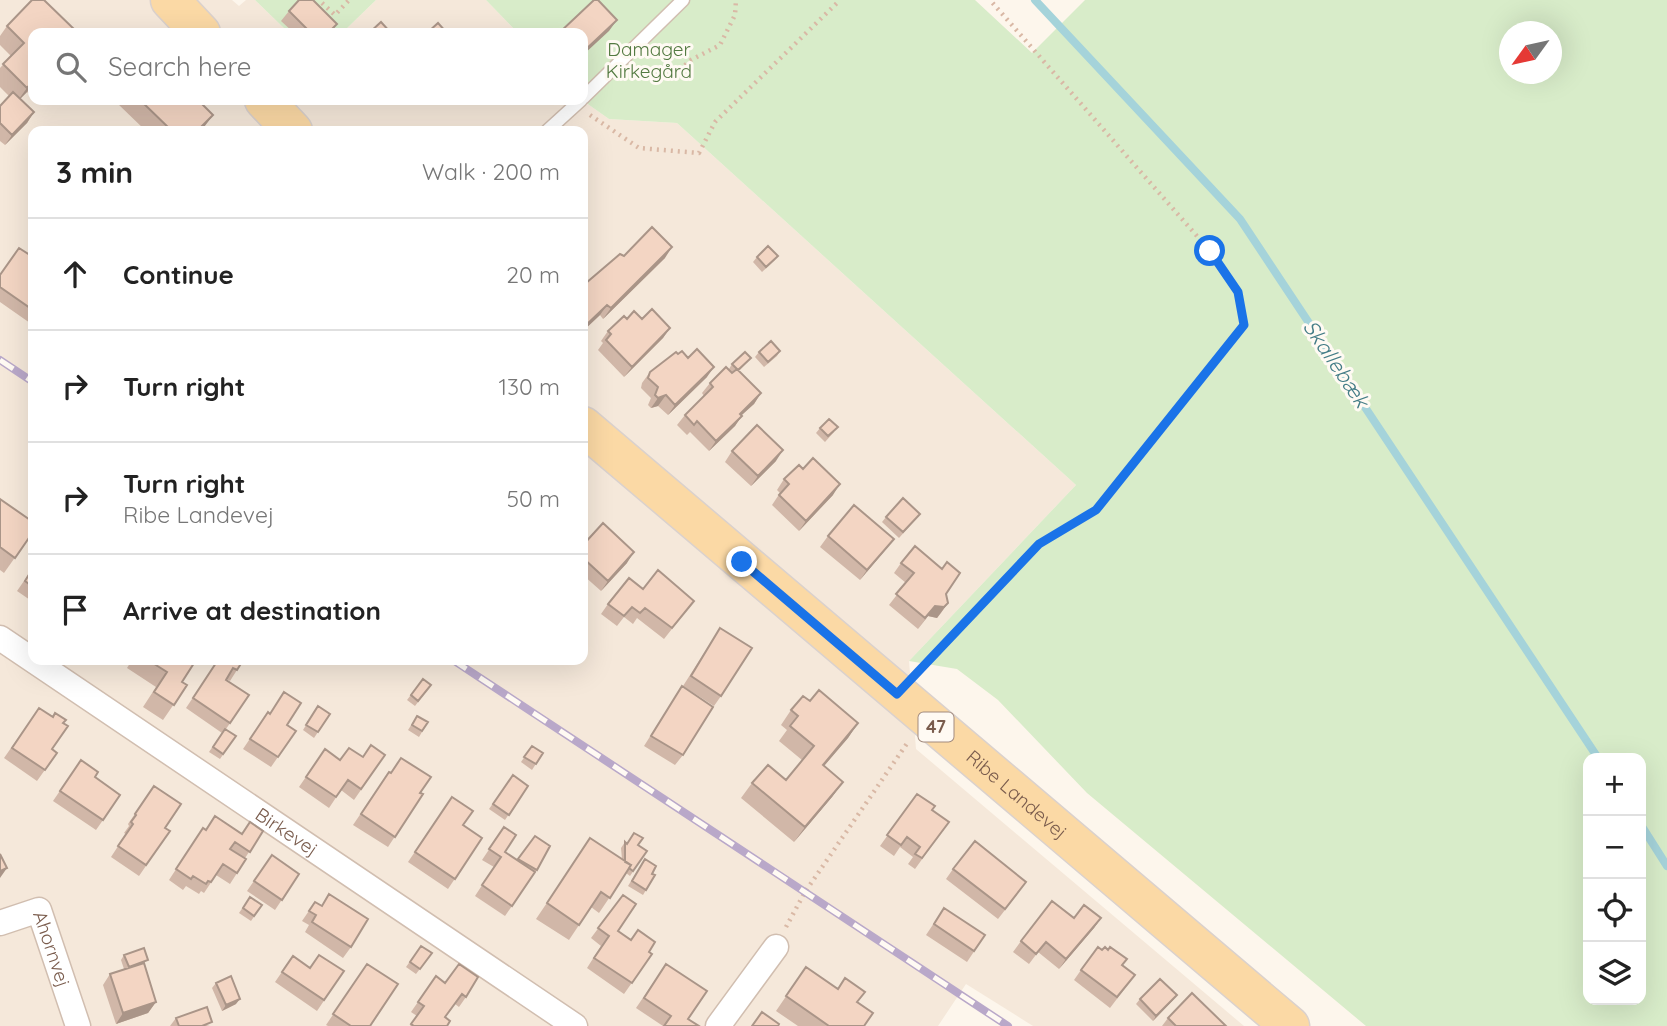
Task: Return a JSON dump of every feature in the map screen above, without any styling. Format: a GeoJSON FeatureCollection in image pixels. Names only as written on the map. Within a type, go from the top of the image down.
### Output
{"type":"FeatureCollection","features":[{"type":"Feature","properties":{"kind":"main road"},"geometry":{"type":"LineString","coordinates":[[170,0],[196,28]]}},
{"type":"Feature","properties":{"kind":"main road"},"geometry":{"type":"LineString","coordinates":[[269,105],[288,126]]}},
{"type":"Feature","properties":{"kind":"main road","name":"Ribe Landevej"},"geometry":{"type":"LineString","coordinates":[[588,430],[1290,1026]]}},
{"type":"Feature","properties":{"kind":"street","name":"Birkevej"},"geometry":{"type":"LineString","coordinates":[[0,638],[28,657]]}},
{"type":"Feature","properties":{"kind":"street","name":"Birkevej"},"geometry":{"type":"LineString","coordinates":[[40,665],[575,1026]]}},
{"type":"Feature","properties":{"kind":"street","name":"Ahornvej"},"geometry":{"type":"LineString","coordinates":[[0,923],[39,910],[78,1026]]}},
{"type":"Feature","properties":{"kind":"street"},"geometry":{"type":"LineString","coordinates":[[718,1026],[776,947]]}},
{"type":"Feature","properties":{"kind":"lane"},"geometry":{"type":"LineString","coordinates":[[588,93],[683,0]]}},
{"type":"Feature","properties":{"kind":"lane"},"geometry":{"type":"LineString","coordinates":[[552,126],[576,105]]}},
{"type":"Feature","properties":{"kind":"path"},"geometry":{"type":"LineString","coordinates":[[321,1],[335,15],[349,0]]}},
{"type":"Feature","properties":{"kind":"path"},"geometry":{"type":"LineString","coordinates":[[668,79],[691,60],[720,45],[735,15],[736,0]]}},
{"type":"Feature","properties":{"kind":"path"},"geometry":{"type":"LineString","coordinates":[[585,105],[639,148],[699,153],[715,121],[840,0]]}},
{"type":"Feature","properties":{"kind":"path"},"geometry":{"type":"LineString","coordinates":[[776,947],[911,706],[1039,544],[1096,510],[1244,325],[1238,292],[1210,251],[990,0]]}},
{"type":"Feature","properties":{"kind":"shaded area"},"geometry":{"type":"Polygon","coordinates":[[[0,0],[232,0],[239,6],[246,0],[255,0],[284,28],[28,28],[28,105],[588,104],[609,119],[677,123],[1076,485],[909,661],[916,749],[1244,1026],[1033,1026],[966,984],[938,1026],[0,1026],[0,0]]]}},
{"type":"Feature","properties":{"kind":"shaded area"},"geometry":{"type":"Polygon","coordinates":[[[376,0],[486,0],[513,28],[347,28],[376,0]]]}},
{"type":"Feature","properties":{"kind":"green space"},"geometry":{"type":"Polygon","coordinates":[[[255,0],[376,0],[347,28],[284,28],[255,0]]]}},
{"type":"Feature","properties":{"kind":"green space","name":"Damager Kirkegård"},"geometry":{"type":"Polygon","coordinates":[[[486,0],[975,0],[1032,53],[1085,0],[1667,0],[1667,1026],[1366,1026],[1087,793],[998,700],[957,669],[909,661],[1076,485],[677,123],[609,119],[588,104],[588,28],[513,28],[486,0]]]}},
{"type":"Feature","properties":{"kind":"building"},"geometry":{"type":"Polygon","coordinates":[[[32,0],[44,0],[73,28],[28,28],[27,88],[3,64],[24,43],[7,26],[32,0]]]}},
{"type":"Feature","properties":{"kind":"building"},"geometry":{"type":"Polygon","coordinates":[[[299,0],[313,0],[337,24],[333,28],[306,28],[289,11],[299,0]]]}},
{"type":"Feature","properties":{"kind":"building"},"geometry":{"type":"Polygon","coordinates":[[[594,0],[598,0],[617,20],[588,47],[588,28],[564,28],[594,0]]]}},
{"type":"Feature","properties":{"kind":"building"},"geometry":{"type":"Polygon","coordinates":[[[381,22],[386,28],[374,28],[381,22]]]}},
{"type":"Feature","properties":{"kind":"building"},"geometry":{"type":"Polygon","coordinates":[[[13,92],[34,112],[12,135],[0,123],[0,106],[13,92]]]}},
{"type":"Feature","properties":{"kind":"building"},"geometry":{"type":"Polygon","coordinates":[[[145,105],[203,105],[213,115],[202,126],[167,126],[145,105]]]}},
{"type":"Feature","properties":{"kind":"building"},"geometry":{"type":"Polygon","coordinates":[[[652,227],[672,247],[611,308],[607,305],[588,323],[588,281],[620,254],[624,256],[652,227]]]}},
{"type":"Feature","properties":{"kind":"building"},"geometry":{"type":"Polygon","coordinates":[[[768,246],[778,256],[766,267],[757,257],[768,246]]]}},
{"type":"Feature","properties":{"kind":"building"},"geometry":{"type":"Polygon","coordinates":[[[19,248],[28,254],[28,307],[0,287],[0,275],[19,248]]]}},
{"type":"Feature","properties":{"kind":"building"},"geometry":{"type":"Polygon","coordinates":[[[652,309],[670,328],[632,367],[606,340],[611,334],[608,331],[624,316],[627,319],[634,311],[642,319],[652,309]]]}},
{"type":"Feature","properties":{"kind":"building"},"geometry":{"type":"Polygon","coordinates":[[[771,341],[780,351],[768,362],[759,352],[771,341]]]}},
{"type":"Feature","properties":{"kind":"building"},"geometry":{"type":"Polygon","coordinates":[[[697,349],[714,367],[675,405],[666,395],[658,398],[655,395],[658,387],[648,378],[650,372],[676,352],[678,354],[682,351],[688,358],[697,349]]]}},
{"type":"Feature","properties":{"kind":"building"},"geometry":{"type":"Polygon","coordinates":[[[745,352],[751,358],[738,370],[732,364],[745,352]]]}},
{"type":"Feature","properties":{"kind":"building"},"geometry":{"type":"Polygon","coordinates":[[[726,367],[732,373],[737,369],[761,393],[716,441],[697,421],[694,425],[685,415],[713,387],[710,383],[726,367]]]}},
{"type":"Feature","properties":{"kind":"building"},"geometry":{"type":"Polygon","coordinates":[[[829,419],[838,427],[828,436],[820,428],[829,419]]]}},
{"type":"Feature","properties":{"kind":"building"},"geometry":{"type":"Polygon","coordinates":[[[757,425],[783,450],[758,476],[732,451],[757,425]]]}},
{"type":"Feature","properties":{"kind":"building"},"geometry":{"type":"Polygon","coordinates":[[[813,458],[840,484],[806,521],[779,495],[789,484],[784,479],[799,465],[803,469],[813,458]]]}},
{"type":"Feature","properties":{"kind":"building"},"geometry":{"type":"Polygon","coordinates":[[[903,498],[920,514],[903,532],[886,517],[903,498]]]}},
{"type":"Feature","properties":{"kind":"building"},"geometry":{"type":"Polygon","coordinates":[[[0,499],[28,519],[28,539],[15,558],[0,547],[0,499]]]}},
{"type":"Feature","properties":{"kind":"building"},"geometry":{"type":"Polygon","coordinates":[[[854,505],[894,539],[867,570],[828,536],[854,505]]]}},
{"type":"Feature","properties":{"kind":"building"},"geometry":{"type":"Polygon","coordinates":[[[603,523],[634,552],[608,581],[588,563],[588,540],[603,523]]]}},
{"type":"Feature","properties":{"kind":"building"},"geometry":{"type":"Polygon","coordinates":[[[915,546],[942,569],[947,562],[960,573],[946,594],[948,603],[944,607],[935,606],[925,618],[896,594],[914,573],[901,563],[915,546]]]}},
{"type":"Feature","properties":{"kind":"building"},"geometry":{"type":"Polygon","coordinates":[[[658,570],[694,601],[672,628],[645,608],[640,613],[632,607],[624,616],[608,604],[629,578],[643,589],[658,570]]]}},
{"type":"Feature","properties":{"kind":"building"},"geometry":{"type":"Polygon","coordinates":[[[720,628],[752,648],[721,696],[691,676],[720,628]]]}},
{"type":"Feature","properties":{"kind":"building"},"geometry":{"type":"Polygon","coordinates":[[[156,665],[193,665],[182,682],[187,685],[174,705],[154,692],[167,672],[156,665]]]}},
{"type":"Feature","properties":{"kind":"building"},"geometry":{"type":"Polygon","coordinates":[[[215,665],[240,665],[237,670],[233,668],[226,680],[249,695],[230,723],[193,698],[215,665]]]}},
{"type":"Feature","properties":{"kind":"building"},"geometry":{"type":"Polygon","coordinates":[[[423,679],[431,685],[418,701],[411,695],[423,679]]]}},
{"type":"Feature","properties":{"kind":"building"},"geometry":{"type":"Polygon","coordinates":[[[682,686],[713,707],[683,755],[651,736],[682,686]]]}},
{"type":"Feature","properties":{"kind":"building"},"geometry":{"type":"Polygon","coordinates":[[[819,690],[858,723],[823,765],[843,782],[805,827],[752,783],[768,765],[786,780],[814,746],[790,726],[798,716],[791,710],[803,696],[810,701],[819,690]]]}},
{"type":"Feature","properties":{"kind":"building"},"geometry":{"type":"Polygon","coordinates":[[[284,692],[301,703],[287,725],[296,731],[278,757],[250,739],[284,692]]]}},
{"type":"Feature","properties":{"kind":"building"},"geometry":{"type":"Polygon","coordinates":[[[318,706],[330,714],[318,732],[306,725],[318,706]]]}},
{"type":"Feature","properties":{"kind":"building"},"geometry":{"type":"Polygon","coordinates":[[[39,708],[53,717],[55,713],[66,720],[63,723],[68,726],[52,749],[57,753],[45,770],[12,748],[39,708]]]}},
{"type":"Feature","properties":{"kind":"building"},"geometry":{"type":"Polygon","coordinates":[[[417,716],[428,722],[422,731],[412,725],[417,716]]]}},
{"type":"Feature","properties":{"kind":"building"},"geometry":{"type":"Polygon","coordinates":[[[225,729],[236,736],[223,754],[213,747],[225,729]]]}},
{"type":"Feature","properties":{"kind":"building"},"geometry":{"type":"Polygon","coordinates":[[[371,745],[385,755],[361,789],[348,780],[336,797],[306,777],[325,749],[340,760],[349,748],[363,757],[371,745]]]}},
{"type":"Feature","properties":{"kind":"building"},"geometry":{"type":"Polygon","coordinates":[[[532,746],[543,753],[536,764],[524,757],[532,746]]]}},
{"type":"Feature","properties":{"kind":"building"},"geometry":{"type":"Polygon","coordinates":[[[401,758],[431,777],[395,837],[361,814],[401,758]]]}},
{"type":"Feature","properties":{"kind":"building"},"geometry":{"type":"Polygon","coordinates":[[[81,760],[98,772],[95,777],[120,795],[103,820],[60,791],[81,760]]]}},
{"type":"Feature","properties":{"kind":"building"},"geometry":{"type":"Polygon","coordinates":[[[513,775],[528,786],[509,815],[493,804],[513,775]]]}},
{"type":"Feature","properties":{"kind":"building"},"geometry":{"type":"Polygon","coordinates":[[[154,786],[181,804],[165,828],[170,831],[146,865],[118,846],[154,786]]]}},
{"type":"Feature","properties":{"kind":"building"},"geometry":{"type":"Polygon","coordinates":[[[917,794],[935,806],[932,810],[949,822],[922,858],[915,854],[920,847],[907,837],[901,845],[887,835],[917,794]]]}},
{"type":"Feature","properties":{"kind":"building"},"geometry":{"type":"Polygon","coordinates":[[[452,797],[473,811],[463,825],[482,838],[455,879],[415,852],[452,797]]]}},
{"type":"Feature","properties":{"kind":"building"},"geometry":{"type":"Polygon","coordinates":[[[215,816],[242,834],[250,822],[263,831],[250,852],[235,842],[230,849],[246,859],[237,873],[223,864],[211,882],[206,884],[193,876],[191,879],[176,869],[203,828],[206,830],[215,816]]]}},
{"type":"Feature","properties":{"kind":"building"},"geometry":{"type":"Polygon","coordinates":[[[504,827],[516,835],[505,852],[535,872],[512,906],[482,885],[501,857],[489,849],[504,827]]]}},
{"type":"Feature","properties":{"kind":"building"},"geometry":{"type":"Polygon","coordinates":[[[634,833],[643,838],[638,845],[647,851],[633,871],[629,868],[631,865],[625,862],[625,842],[627,844],[634,833]]]}},
{"type":"Feature","properties":{"kind":"building"},"geometry":{"type":"Polygon","coordinates":[[[535,836],[550,846],[537,870],[518,859],[535,836]]]}},
{"type":"Feature","properties":{"kind":"building"},"geometry":{"type":"Polygon","coordinates":[[[590,838],[631,865],[610,898],[601,892],[579,925],[547,903],[590,838]]]}},
{"type":"Feature","properties":{"kind":"building"},"geometry":{"type":"Polygon","coordinates":[[[975,841],[1026,882],[1005,909],[953,869],[975,841]]]}},
{"type":"Feature","properties":{"kind":"building"},"geometry":{"type":"Polygon","coordinates":[[[0,854],[7,868],[0,871],[0,854]]]}},
{"type":"Feature","properties":{"kind":"building"},"geometry":{"type":"Polygon","coordinates":[[[272,855],[299,874],[282,900],[254,881],[272,855]]]}},
{"type":"Feature","properties":{"kind":"building"},"geometry":{"type":"Polygon","coordinates":[[[645,859],[656,866],[652,874],[655,875],[646,890],[632,881],[645,859]]]}},
{"type":"Feature","properties":{"kind":"building"},"geometry":{"type":"Polygon","coordinates":[[[329,894],[368,919],[351,947],[312,922],[316,915],[309,911],[315,902],[322,906],[329,894]]]}},
{"type":"Feature","properties":{"kind":"building"},"geometry":{"type":"Polygon","coordinates":[[[623,895],[636,904],[618,931],[631,940],[638,930],[655,942],[649,952],[652,954],[632,983],[594,958],[609,936],[598,928],[623,895]]]}},
{"type":"Feature","properties":{"kind":"building"},"geometry":{"type":"Polygon","coordinates":[[[250,897],[262,905],[254,916],[243,908],[250,897]]]}},
{"type":"Feature","properties":{"kind":"building"},"geometry":{"type":"Polygon","coordinates":[[[1052,901],[1074,918],[1084,905],[1101,918],[1066,959],[1046,942],[1036,954],[1021,941],[1052,901]]]}},
{"type":"Feature","properties":{"kind":"building"},"geometry":{"type":"Polygon","coordinates":[[[944,908],[985,935],[974,951],[934,924],[944,908]]]}},
{"type":"Feature","properties":{"kind":"building"},"geometry":{"type":"Polygon","coordinates":[[[421,946],[432,953],[420,969],[410,962],[421,946]]]}},
{"type":"Feature","properties":{"kind":"building"},"geometry":{"type":"Polygon","coordinates":[[[1098,947],[1108,950],[1110,947],[1127,959],[1122,965],[1135,975],[1117,997],[1081,970],[1098,947]]]}},
{"type":"Feature","properties":{"kind":"building"},"geometry":{"type":"Polygon","coordinates":[[[144,948],[148,960],[129,967],[124,955],[144,948]]]}},
{"type":"Feature","properties":{"kind":"building"},"geometry":{"type":"Polygon","coordinates":[[[319,955],[344,971],[324,1000],[282,972],[293,956],[310,968],[319,955]]]}},
{"type":"Feature","properties":{"kind":"building"},"geometry":{"type":"Polygon","coordinates":[[[144,963],[156,1002],[123,1013],[110,974],[144,963]]]}},
{"type":"Feature","properties":{"kind":"building"},"geometry":{"type":"Polygon","coordinates":[[[367,964],[398,984],[370,1026],[351,1026],[333,1014],[367,964]]]}},
{"type":"Feature","properties":{"kind":"building"},"geometry":{"type":"Polygon","coordinates":[[[459,964],[478,977],[466,997],[462,994],[445,1017],[450,1021],[447,1026],[411,1024],[424,1006],[418,1002],[436,976],[445,983],[459,964]]]}},
{"type":"Feature","properties":{"kind":"building"},"geometry":{"type":"Polygon","coordinates":[[[666,964],[707,991],[688,1019],[699,1026],[664,1026],[671,1016],[644,998],[666,964]]]}},
{"type":"Feature","properties":{"kind":"building"},"geometry":{"type":"Polygon","coordinates":[[[806,967],[838,989],[845,978],[865,992],[857,1002],[873,1013],[864,1026],[829,1026],[786,996],[806,967]]]}},
{"type":"Feature","properties":{"kind":"building"},"geometry":{"type":"Polygon","coordinates":[[[231,976],[240,999],[226,1005],[216,983],[231,976]]]}},
{"type":"Feature","properties":{"kind":"building"},"geometry":{"type":"Polygon","coordinates":[[[1160,979],[1177,995],[1156,1016],[1140,999],[1160,979]]]}},
{"type":"Feature","properties":{"kind":"building"},"geometry":{"type":"Polygon","coordinates":[[[1192,993],[1226,1026],[1176,1026],[1168,1018],[1192,993]]]}},
{"type":"Feature","properties":{"kind":"building"},"geometry":{"type":"Polygon","coordinates":[[[207,1007],[212,1022],[202,1026],[179,1026],[176,1018],[207,1007]]]}},
{"type":"Feature","properties":{"kind":"building"},"geometry":{"type":"Polygon","coordinates":[[[762,1012],[779,1024],[778,1026],[752,1026],[762,1012]]]}},
{"type":"Feature","properties":{"kind":"waterway","name":"Skallebæk"},"geometry":{"type":"LineString","coordinates":[[1035,0],[1240,219],[1595,753]]}},
{"type":"Feature","properties":{"kind":"waterway","name":"Skallebæk"},"geometry":{"type":"LineString","coordinates":[[1646,833],[1667,866]]}},
{"type":"Feature","properties":{"kind":"railway"},"geometry":{"type":"LineString","coordinates":[[0,360],[28,379]]}},
{"type":"Feature","properties":{"kind":"railway"},"geometry":{"type":"LineString","coordinates":[[461,665],[1008,1026]]}},
{"type":"Feature","properties":{"kind":"route"},"geometry":{"type":"LineString","coordinates":[[742,562],[897,694],[1039,544],[1096,510],[1244,325],[1238,292],[1210,251]]}}]}
